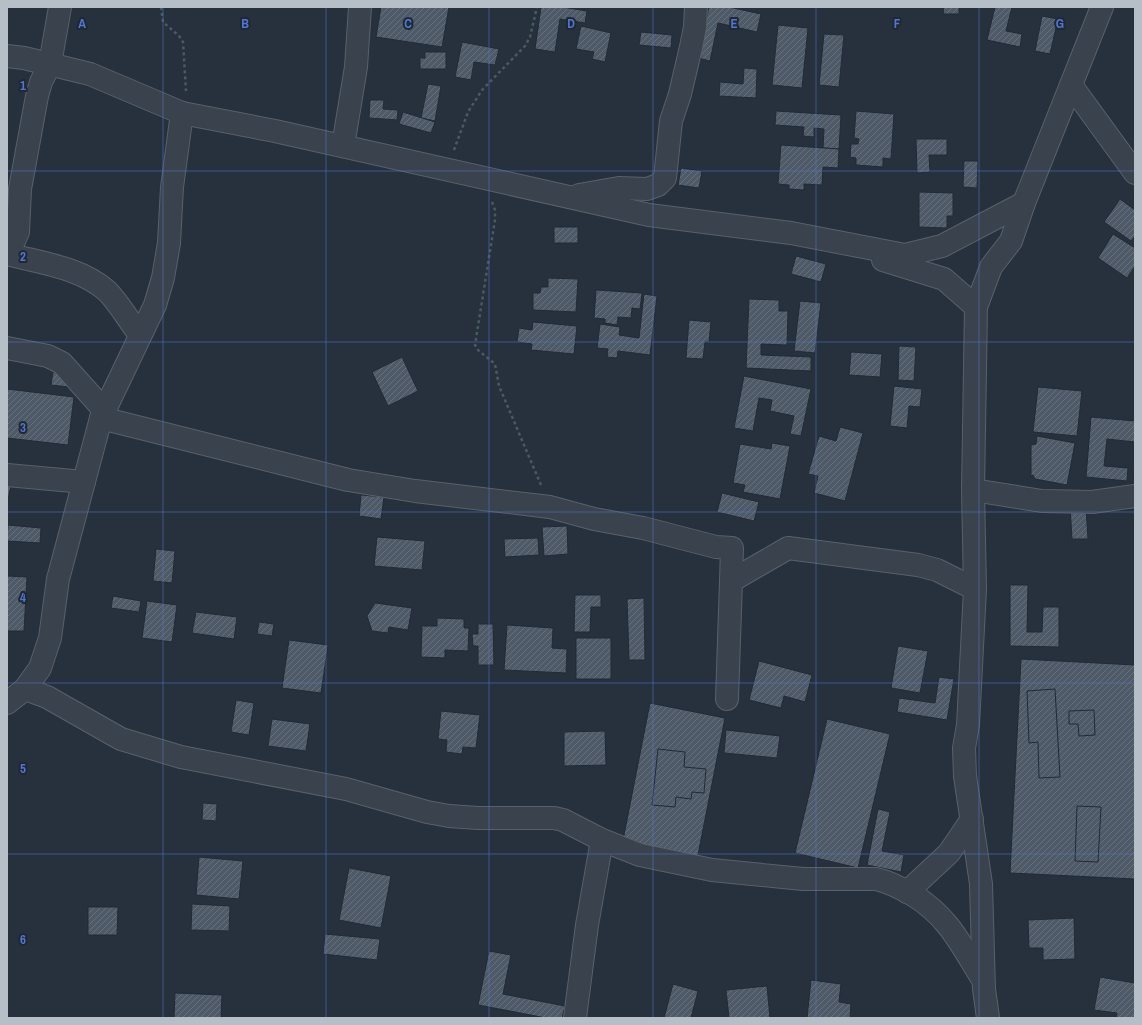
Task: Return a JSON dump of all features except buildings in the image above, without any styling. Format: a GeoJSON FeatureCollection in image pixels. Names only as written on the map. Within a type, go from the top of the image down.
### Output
{"type":"FeatureCollection","features":[{"type":"Feature","properties":{"kind":"street"},"geometry":{"type":"LineString","coordinates":[[7,248],[14,241],[18,232],[20,189],[37,96],[41,82],[50,64],[60,7]]}},
{"type":"Feature","properties":{"kind":"street"},"geometry":{"type":"LineString","coordinates":[[343,146],[356,66],[360,7]]}},
{"type":"Feature","properties":{"kind":"street"},"geometry":{"type":"LineString","coordinates":[[568,196],[619,188],[647,189],[658,185],[665,178],[671,120],[680,94],[691,48],[695,27],[696,7]]}},
{"type":"Feature","properties":{"kind":"street"},"geometry":{"type":"LineString","coordinates":[[988,1018],[984,980],[981,884],[965,776],[964,748],[968,725],[975,589],[973,490],[976,307],[991,267],[1011,241],[1024,203],[1102,7]]}},
{"type":"Feature","properties":{"kind":"street"},"geometry":{"type":"LineString","coordinates":[[7,56],[24,58],[90,74],[185,114],[343,146],[649,215],[791,233],[905,255],[942,246],[1024,203]]}},
{"type":"Feature","properties":{"kind":"street"},"geometry":{"type":"LineString","coordinates":[[1071,84],[1135,173]]}},
{"type":"Feature","properties":{"kind":"street"},"geometry":{"type":"LineString","coordinates":[[7,703],[26,689],[40,668],[50,638],[58,579],[103,414],[155,305],[169,243],[172,187],[185,114]]}},
{"type":"Feature","properties":{"kind":"street"},"geometry":{"type":"LineString","coordinates":[[760,229],[880,259],[944,280],[976,307]]}},
{"type":"Feature","properties":{"kind":"street"},"geometry":{"type":"LineString","coordinates":[[7,254],[74,272],[95,282],[108,292],[140,335]]}},
{"type":"Feature","properties":{"kind":"street"},"geometry":{"type":"LineString","coordinates":[[7,348],[48,356],[62,363],[103,414],[348,480],[415,491],[550,507],[594,520],[642,528],[716,547],[732,548],[727,699]]}},
{"type":"Feature","properties":{"kind":"street"},"geometry":{"type":"LineString","coordinates":[[7,475],[84,482]]}},
{"type":"Feature","properties":{"kind":"street"},"geometry":{"type":"LineString","coordinates":[[973,490],[1042,501],[1092,502],[1135,496]]}},
{"type":"Feature","properties":{"kind":"street"},"geometry":{"type":"LineString","coordinates":[[731,581],[788,548],[918,564],[937,570],[975,589]]}},
{"type":"Feature","properties":{"kind":"street"},"geometry":{"type":"LineString","coordinates":[[26,689],[47,698],[122,739],[181,757],[346,789],[427,812],[449,816],[478,818],[554,818],[563,820],[602,840],[640,855],[712,870],[797,879],[876,879],[887,882],[930,906],[944,919],[984,980]]}},
{"type":"Feature","properties":{"kind":"street"},"geometry":{"type":"LineString","coordinates":[[907,892],[949,853],[972,819]]}},
{"type":"Feature","properties":{"kind":"street"},"geometry":{"type":"LineString","coordinates":[[575,1018],[587,925],[602,840]]}},
{"type":"Feature","properties":{"kind":"path"},"geometry":{"type":"LineString","coordinates":[[161,7],[162,22],[179,36],[183,42],[185,114]]}},
{"type":"Feature","properties":{"kind":"path"},"geometry":{"type":"LineString","coordinates":[[537,7],[530,37],[525,46],[482,90],[468,112],[457,171],[492,202],[495,210],[495,220],[475,345],[478,350],[495,364],[499,386],[550,507]]}}]}
